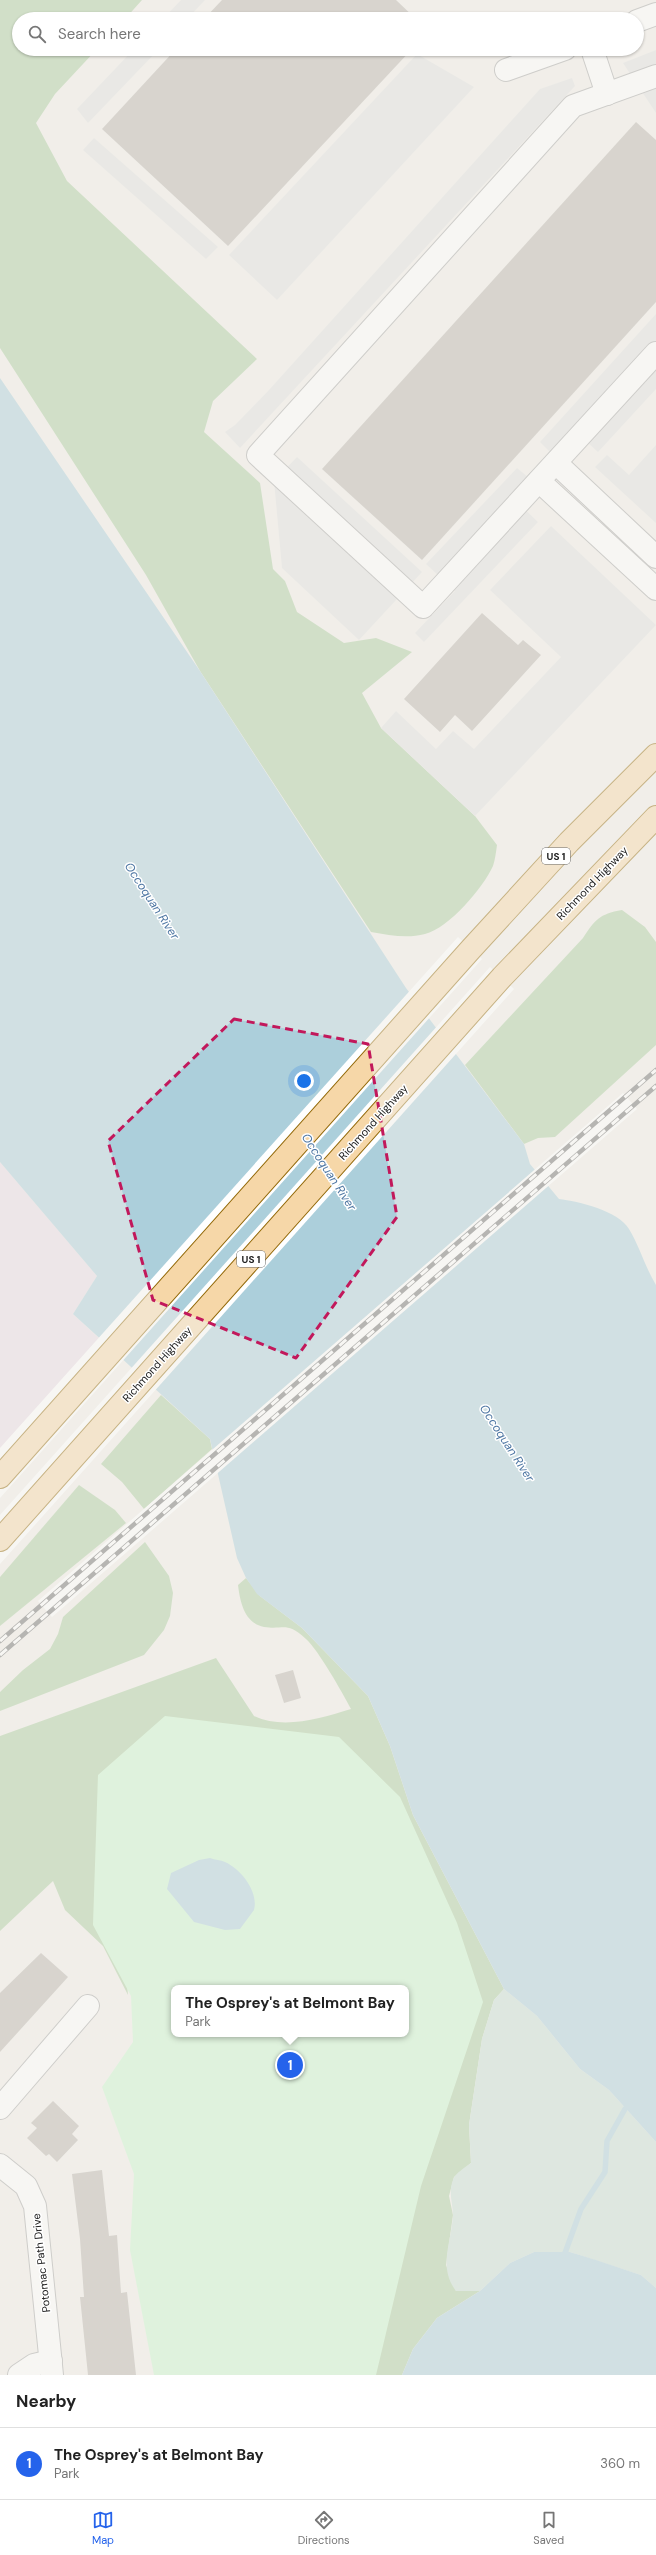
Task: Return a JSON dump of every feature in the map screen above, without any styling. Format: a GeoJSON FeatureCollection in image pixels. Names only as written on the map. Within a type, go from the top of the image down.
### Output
{"type":"FeatureCollection","features":[{"type":"Feature","properties":{"kind":"main road","name":"US 1"},"geometry":{"type":"LineString","coordinates":[[0,1477],[569,842],[656,755]]}},
{"type":"Feature","properties":{"kind":"main road","name":"Richmond Highway"},"geometry":{"type":"LineString","coordinates":[[0,1540],[502,978],[656,817]]}},
{"type":"Feature","properties":{"kind":"street"},"geometry":{"type":"LineString","coordinates":[[644,18],[656,14]]}},
{"type":"Feature","properties":{"kind":"street"},"geometry":{"type":"LineString","coordinates":[[506,70],[545,56]]}},
{"type":"Feature","properties":{"kind":"street"},"geometry":{"type":"LineString","coordinates":[[594,56],[607,94]]}},
{"type":"Feature","properties":{"kind":"street"},"geometry":{"type":"LineString","coordinates":[[656,76],[573,106],[258,455],[424,607],[656,353]]}},
{"type":"Feature","properties":{"kind":"street"},"geometry":{"type":"LineString","coordinates":[[556,463],[656,557]]}},
{"type":"Feature","properties":{"kind":"street"},"geometry":{"type":"LineString","coordinates":[[539,481],[656,589]]}},
{"type":"Feature","properties":{"kind":"street"},"geometry":{"type":"LineString","coordinates":[[0,2108],[88,2006]]}},
{"type":"Feature","properties":{"kind":"street","name":"Potomac Path Drive"},"geometry":{"type":"LineString","coordinates":[[0,2165],[26,2186],[33,2198],[51,2368]]}},
{"type":"Feature","properties":{"kind":"street"},"geometry":{"type":"LineString","coordinates":[[19,2375],[34,2365],[51,2368]]}},
{"type":"Feature","properties":{"kind":"highlighted area"},"geometry":{"type":"Polygon","coordinates":[[[234,1019],[368,1044],[397,1217],[296,1358],[153,1300],[108,1141],[234,1019]]]}},
{"type":"Feature","properties":{"kind":"shaded area"},"geometry":{"type":"Polygon","coordinates":[[[181,0],[205,0],[194,12],[170,12],[181,0]]]}},
{"type":"Feature","properties":{"kind":"shaded area"},"geometry":{"type":"Polygon","coordinates":[[[656,50],[656,113],[623,63],[656,50]]]}},
{"type":"Feature","properties":{"kind":"shaded area"},"geometry":{"type":"Polygon","coordinates":[[[127,56],[152,56],[88,123],[77,109],[127,56]]]}},
{"type":"Feature","properties":{"kind":"shaded area"},"geometry":{"type":"Polygon","coordinates":[[[415,56],[420,56],[474,87],[277,300],[229,255],[415,56]]]}},
{"type":"Feature","properties":{"kind":"shaded area"},"geometry":{"type":"Polygon","coordinates":[[[572,78],[575,86],[240,448],[225,432],[235,425],[269,390],[540,89],[572,78]]]}},
{"type":"Feature","properties":{"kind":"shaded area"},"geometry":{"type":"Polygon","coordinates":[[[94,138],[218,247],[206,259],[83,150],[94,138]]]}},
{"type":"Feature","properties":{"kind":"shaded area"},"geometry":{"type":"Polygon","coordinates":[[[656,314],[656,389],[598,452],[572,428],[550,452],[540,442],[656,314]]]}},
{"type":"Feature","properties":{"kind":"shaded area"},"geometry":{"type":"Polygon","coordinates":[[[656,445],[656,523],[595,467],[607,455],[629,475],[656,445]]]}},
{"type":"Feature","properties":{"kind":"shaded area"},"geometry":{"type":"Polygon","coordinates":[[[297,457],[422,572],[359,640],[282,568],[274,481],[297,457]]]}},
{"type":"Feature","properties":{"kind":"shaded area"},"geometry":{"type":"Polygon","coordinates":[[[517,468],[528,477],[511,496],[538,522],[424,642],[415,633],[455,591],[426,564],[517,468]]]}},
{"type":"Feature","properties":{"kind":"shaded area"},"geometry":{"type":"Polygon","coordinates":[[[551,526],[656,625],[475,816],[381,728],[396,711],[436,749],[453,731],[474,749],[561,657],[490,590],[551,526]]]}},
{"type":"Feature","properties":{"kind":"shaded area"},"geometry":{"type":"Polygon","coordinates":[[[0,1162],[97,1276],[73,1314],[103,1342],[0,1449],[0,1162]]]}},
{"type":"Feature","properties":{"kind":"green space"},"geometry":{"type":"Polygon","coordinates":[[[0,0],[142,0],[131,12],[12,12],[12,56],[90,56],[55,94],[36,123],[67,181],[257,359],[213,401],[204,432],[260,483],[273,569],[285,581],[297,612],[344,643],[376,638],[412,652],[362,693],[381,728],[475,816],[497,845],[493,866],[482,885],[464,906],[444,924],[425,934],[412,936],[398,936],[371,932],[200,671],[146,575],[0,348],[0,0]]]}},
{"type":"Feature","properties":{"kind":"green space"},"geometry":{"type":"Polygon","coordinates":[[[622,910],[645,927],[656,942],[656,1045],[555,1137],[538,1138],[524,1144],[465,1065],[583,938],[598,919],[622,910]]]}},
{"type":"Feature","properties":{"kind":"green space"},"geometry":{"type":"Polygon","coordinates":[[[161,1395],[210,1439],[212,1449],[144,1509],[122,1482],[101,1464],[161,1395]]]}},
{"type":"Feature","properties":{"kind":"green space"},"geometry":{"type":"Polygon","coordinates":[[[79,1485],[115,1510],[126,1523],[0,1626],[0,1577],[79,1485]]]}},
{"type":"Feature","properties":{"kind":"green space"},"geometry":{"type":"Polygon","coordinates":[[[145,1542],[169,1576],[173,1593],[170,1616],[164,1630],[144,1655],[0,1711],[0,1692],[23,1670],[50,1649],[58,1634],[63,1617],[145,1542]]]}},
{"type":"Feature","properties":{"kind":"green space"},"geometry":{"type":"Polygon","coordinates":[[[246,1578],[260,1596],[302,1628],[368,1696],[390,1746],[413,1815],[504,1989],[494,2000],[482,2039],[469,2125],[471,2163],[454,2177],[449,2196],[453,2215],[446,2265],[456,2291],[480,2291],[437,2318],[413,2349],[402,2375],[324,2375],[405,2037],[409,2037],[409,2028],[429,1989],[122,1929],[128,1995],[103,1946],[65,1910],[53,1881],[0,1931],[0,1736],[216,1658],[254,1716],[278,1722],[290,1722],[315,1719],[351,1709],[324,1662],[306,1639],[299,1633],[289,1628],[264,1627],[257,1625],[252,1621],[244,1610],[238,1585],[246,1578]]]}},
{"type":"Feature","properties":{"kind":"green space"},"geometry":{"type":"Polygon","coordinates":[[[165,1716],[339,1737],[400,1797],[457,1923],[483,2002],[421,2186],[376,2375],[154,2375],[130,2250],[134,2174],[102,2087],[133,2042],[131,1996],[93,1925],[98,1775],[165,1716]]]}},
{"type":"Feature","properties":{"kind":"green space"},"geometry":{"type":"Polygon","coordinates":[[[504,1989],[537,2016],[580,2069],[609,2090],[656,2142],[656,2288],[641,2275],[570,2252],[534,2252],[510,2263],[480,2291],[456,2291],[451,2282],[448,2273],[447,2255],[453,2216],[451,2194],[452,2185],[454,2177],[471,2163],[469,2125],[482,2039],[494,2000],[504,1989]]]}},
{"type":"Feature","properties":{"kind":"water","name":"Occoquan River"},"geometry":{"type":"Polygon","coordinates":[[[0,378],[200,671],[406,988],[524,1144],[530,1164],[559,1199],[577,1202],[597,1208],[617,1217],[624,1223],[633,1236],[656,1285],[656,2142],[609,2090],[580,2069],[537,2016],[504,1989],[413,1815],[390,1746],[368,1696],[302,1628],[257,1594],[246,1578],[237,1558],[210,1439],[73,1314],[97,1276],[0,1162],[0,378]]]}},
{"type":"Feature","properties":{"kind":"water"},"geometry":{"type":"Polygon","coordinates":[[[210,1858],[223,1861],[237,1870],[247,1882],[254,1896],[254,1910],[240,1929],[225,1930],[194,1922],[167,1889],[171,1873],[199,1860],[210,1858]]]}},
{"type":"Feature","properties":{"kind":"water"},"geometry":{"type":"Polygon","coordinates":[[[534,2252],[570,2252],[641,2275],[656,2288],[656,2375],[402,2375],[413,2349],[437,2318],[480,2291],[510,2263],[534,2252]]]}},
{"type":"Feature","properties":{"kind":"pier"},"geometry":{"type":"Polygon","coordinates":[[[458,937],[482,959],[0,1498],[0,1448],[458,937]]]}},
{"type":"Feature","properties":{"kind":"pier"},"geometry":{"type":"Polygon","coordinates":[[[490,967],[514,989],[0,1564],[0,1515],[490,967]]]}},
{"type":"Feature","properties":{"kind":"pier"},"geometry":{"type":"Polygon","coordinates":[[[623,1093],[637,1109],[52,1617],[38,1601],[623,1093]]]}},
{"type":"Feature","properties":{"kind":"building"},"geometry":{"type":"Polygon","coordinates":[[[222,0],[396,0],[409,12],[211,12],[222,0]]]}},
{"type":"Feature","properties":{"kind":"building"},"geometry":{"type":"Polygon","coordinates":[[[170,56],[405,56],[228,246],[102,129],[170,56]]]}},
{"type":"Feature","properties":{"kind":"building"},"geometry":{"type":"Polygon","coordinates":[[[636,122],[656,140],[656,302],[422,560],[322,469],[636,122]]]}},
{"type":"Feature","properties":{"kind":"building"},"geometry":{"type":"Polygon","coordinates":[[[482,613],[518,645],[523,640],[541,655],[472,731],[455,715],[440,732],[404,699],[482,613]]]}},
{"type":"Feature","properties":{"kind":"building"},"geometry":{"type":"Polygon","coordinates":[[[293,1670],[301,1698],[284,1703],[275,1675],[293,1670]]]}},
{"type":"Feature","properties":{"kind":"building"},"geometry":{"type":"Polygon","coordinates":[[[41,1953],[68,1977],[0,2052],[0,1993],[41,1953]]]}},
{"type":"Feature","properties":{"kind":"building"},"geometry":{"type":"Polygon","coordinates":[[[53,2101],[79,2126],[72,2134],[78,2140],[57,2162],[49,2154],[46,2156],[27,2138],[37,2128],[31,2123],[53,2101]]]}},
{"type":"Feature","properties":{"kind":"building"},"geometry":{"type":"Polygon","coordinates":[[[102,2170],[109,2236],[117,2235],[121,2293],[127,2292],[136,2375],[88,2375],[80,2297],[84,2297],[80,2239],[72,2174],[102,2170]]]}},
{"type":"Feature","properties":{"kind":"waterway"},"geometry":{"type":"LineString","coordinates":[[565,2253],[581,2209],[605,2172],[607,2141],[625,2109]]}},
{"type":"Feature","properties":{"kind":"railway"},"geometry":{"type":"LineString","coordinates":[[0,1641],[656,1070]]}},
{"type":"Feature","properties":{"kind":"railway"},"geometry":{"type":"LineString","coordinates":[[0,1655],[656,1086]]}},
{"type":"Feature","properties":{"kind":"place","name":"The Osprey's at Belmont Bay"},"geometry":{"type":"Point","coordinates":[290,2065]}}]}
